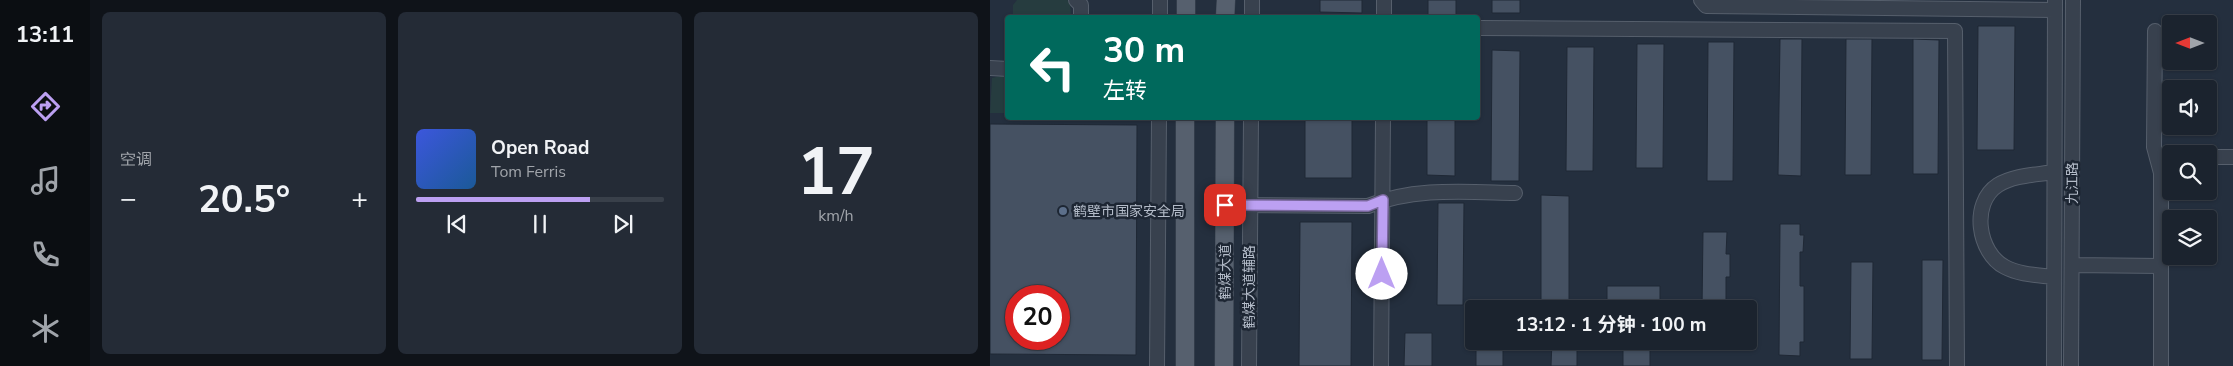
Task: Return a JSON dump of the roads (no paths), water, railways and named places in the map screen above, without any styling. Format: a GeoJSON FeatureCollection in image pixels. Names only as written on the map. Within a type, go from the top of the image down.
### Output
{"type":"FeatureCollection","features":[{"type":"Feature","properties":{"kind":"main road"},"geometry":{"type":"LineString","coordinates":[[1186,0],[1186,15]]}},
{"type":"Feature","properties":{"kind":"main road"},"geometry":{"type":"LineString","coordinates":[[1226,0],[1226,15]]}},
{"type":"Feature","properties":{"kind":"main road"},"geometry":{"type":"LineString","coordinates":[[1185,366],[1186,120]]}},
{"type":"Feature","properties":{"kind":"main road","name":"鹤煤大道"},"geometry":{"type":"LineString","coordinates":[[1224,366],[1225,120]]}},
{"type":"Feature","properties":{"kind":"street"},"geometry":{"type":"LineString","coordinates":[[1076,0],[1081,4],[1081,15]]}},
{"type":"Feature","properties":{"kind":"street"},"geometry":{"type":"LineString","coordinates":[[1160,0],[1160,15]]}},
{"type":"Feature","properties":{"kind":"street"},"geometry":{"type":"LineString","coordinates":[[1252,0],[1252,15]]}},
{"type":"Feature","properties":{"kind":"street"},"geometry":{"type":"LineString","coordinates":[[1384,0],[1384,15]]}},
{"type":"Feature","properties":{"kind":"street"},"geometry":{"type":"LineString","coordinates":[[1701,0],[1706,6],[2055,5]]}},
{"type":"Feature","properties":{"kind":"street","name":"九江路"},"geometry":{"type":"LineString","coordinates":[[2071,366],[2073,0]]}},
{"type":"Feature","properties":{"kind":"street","name":"九江路"},"geometry":{"type":"LineString","coordinates":[[2054,366],[2055,5]]}},
{"type":"Feature","properties":{"kind":"street"},"geometry":{"type":"LineString","coordinates":[[1480,28],[1956,32],[1957,366]]}},
{"type":"Feature","properties":{"kind":"street"},"geometry":{"type":"LineString","coordinates":[[2155,31],[2154,147],[2161,173],[2161,366]]}},
{"type":"Feature","properties":{"kind":"street"},"geometry":{"type":"LineString","coordinates":[[990,68],[1005,69]]}},
{"type":"Feature","properties":{"kind":"street"},"geometry":{"type":"LineString","coordinates":[[1157,366],[1159,120]]}},
{"type":"Feature","properties":{"kind":"street","name":"鹤煤大道辅路"},"geometry":{"type":"LineString","coordinates":[[1249,366],[1251,120]]}},
{"type":"Feature","properties":{"kind":"street"},"geometry":{"type":"LineString","coordinates":[[1381,366],[1383,120]]}},
{"type":"Feature","properties":{"kind":"street"},"geometry":{"type":"LineString","coordinates":[[2157,157],[2162,157]]}},
{"type":"Feature","properties":{"kind":"street"},"geometry":{"type":"LineString","coordinates":[[2217,157],[2233,157]]}},
{"type":"Feature","properties":{"kind":"street"},"geometry":{"type":"LineString","coordinates":[[2054,172],[2017,178],[1997,186],[1984,203],[1980,221],[1982,239],[1990,256],[2005,267],[2023,274],[2054,277]]}},
{"type":"Feature","properties":{"kind":"street"},"geometry":{"type":"LineString","coordinates":[[1225,205],[1368,206],[1383,200],[1426,192],[1515,193]]}},
{"type":"Feature","properties":{"kind":"street"},"geometry":{"type":"LineString","coordinates":[[1956,221],[1980,221]]}},
{"type":"Feature","properties":{"kind":"street"},"geometry":{"type":"LineString","coordinates":[[2072,266],[2161,266]]}},
{"type":"Feature","properties":{"kind":"place","name":"鹤壁市国家安全局"},"geometry":{"type":"Point","coordinates":[1063,211]}}]}
